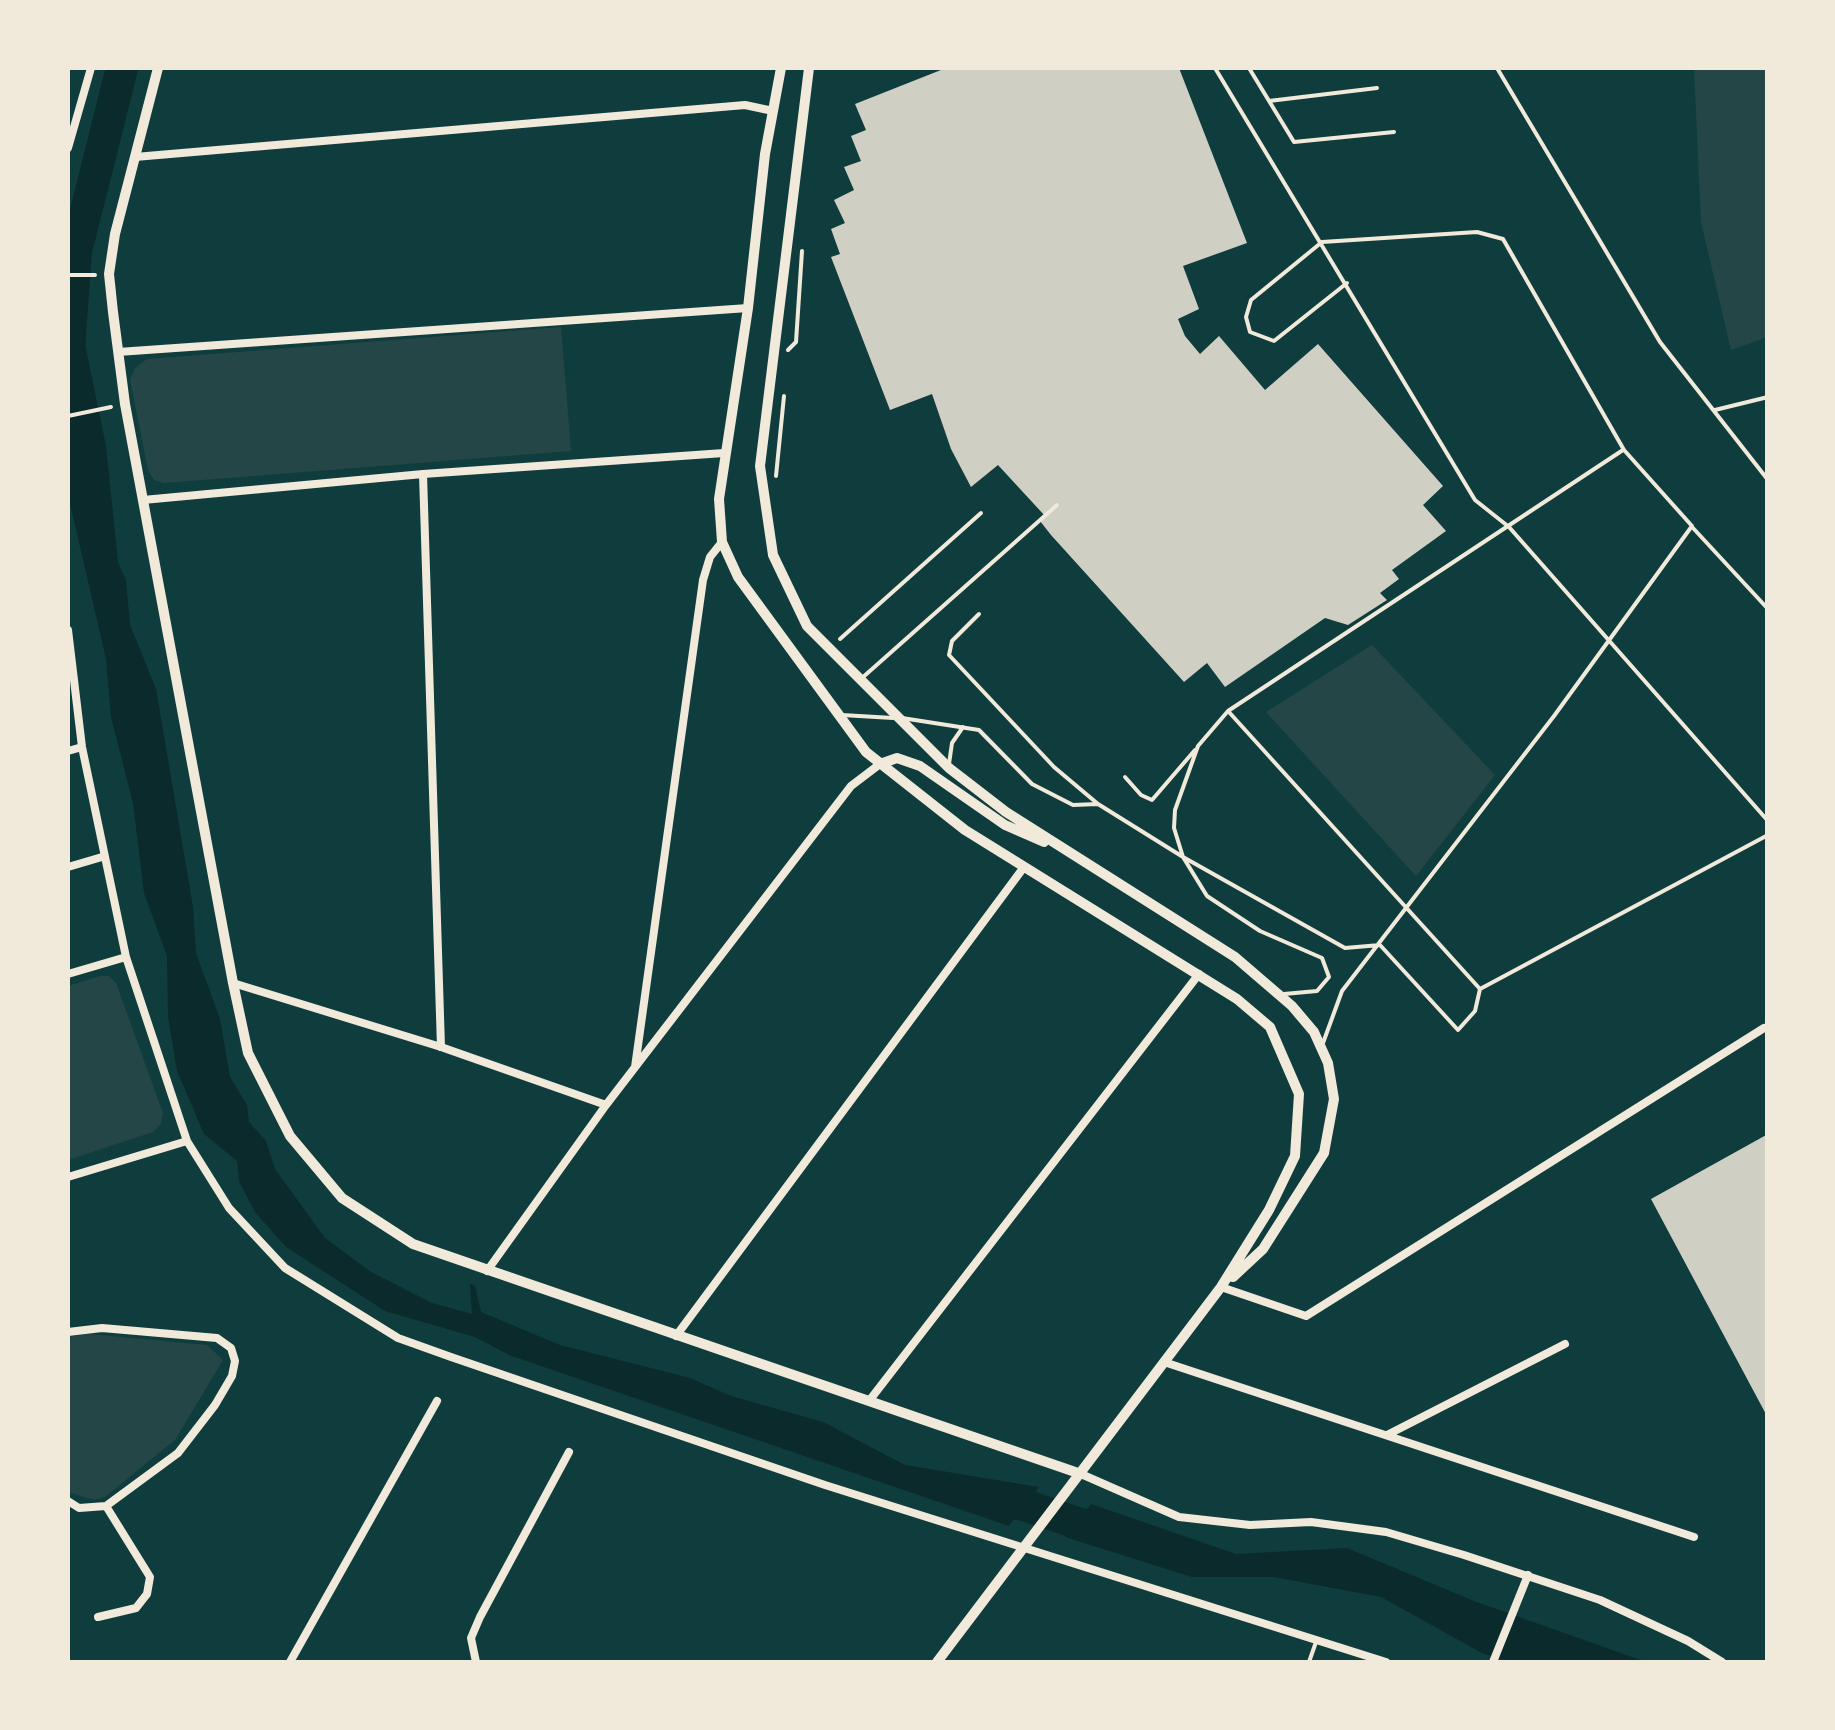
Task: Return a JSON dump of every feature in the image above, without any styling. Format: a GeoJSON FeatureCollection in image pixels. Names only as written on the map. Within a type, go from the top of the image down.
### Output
{"type":"FeatureCollection","features":[{"type":"Feature","properties":{"kind":"street"},"geometry":{"type":"LineString","coordinates":[[68,148],[91,68]]}},
{"type":"Feature","properties":{"kind":"street"},"geometry":{"type":"LineString","coordinates":[[158,68],[115,234],[110,274],[118,352],[248,1053],[265,1093],[318,1172],[377,1225],[413,1244],[1081,1474],[1180,1516],[1250,1525],[1311,1522],[1386,1532],[1600,1600],[1688,1640],[1722,1662]]}},
{"type":"Feature","properties":{"kind":"street"},"geometry":{"type":"LineString","coordinates":[[781,68],[719,498],[722,542],[738,577],[835,715],[880,764],[918,797],[1199,974],[1270,1027],[1299,1094],[1295,1156],[1269,1210],[1221,1288],[937,1662]]}},
{"type":"Feature","properties":{"kind":"street"},"geometry":{"type":"LineString","coordinates":[[809,68],[760,466],[766,529],[782,579],[807,626],[949,768],[1077,857],[1235,956],[1304,1018],[1322,1047],[1334,1099],[1324,1153],[1263,1248],[1221,1288]]}},
{"type":"Feature","properties":{"kind":"street"},"geometry":{"type":"LineString","coordinates":[[135,157],[745,105],[773,111]]}},
{"type":"Feature","properties":{"kind":"street"},"geometry":{"type":"LineString","coordinates":[[118,352],[748,308]]}},
{"type":"Feature","properties":{"kind":"street"},"geometry":{"type":"LineString","coordinates":[[143,500],[424,474],[724,453]]}},
{"type":"Feature","properties":{"kind":"street"},"geometry":{"type":"LineString","coordinates":[[424,474],[441,1046]]}},
{"type":"Feature","properties":{"kind":"street"},"geometry":{"type":"LineString","coordinates":[[634,1069],[703,580],[710,557],[722,542]]}},
{"type":"Feature","properties":{"kind":"street"},"geometry":{"type":"LineString","coordinates":[[68,633],[82,747],[102,857],[126,958],[187,1141],[258,1243],[318,1292],[398,1338],[1024,1549],[1386,1662]]}},
{"type":"Feature","properties":{"kind":"street"},"geometry":{"type":"LineString","coordinates":[[68,751],[82,747]]}},
{"type":"Feature","properties":{"kind":"street"},"geometry":{"type":"LineString","coordinates":[[488,1271],[606,1105],[851,786],[880,764],[897,758],[920,766],[1005,826],[1077,857]]}},
{"type":"Feature","properties":{"kind":"street"},"geometry":{"type":"LineString","coordinates":[[68,868],[102,857]]}},
{"type":"Feature","properties":{"kind":"street"},"geometry":{"type":"LineString","coordinates":[[676,1336],[1024,867]]}},
{"type":"Feature","properties":{"kind":"street"},"geometry":{"type":"LineString","coordinates":[[68,974],[126,958]]}},
{"type":"Feature","properties":{"kind":"street"},"geometry":{"type":"LineString","coordinates":[[869,1401],[1199,974]]}},
{"type":"Feature","properties":{"kind":"street"},"geometry":{"type":"LineString","coordinates":[[233,983],[441,1046],[606,1105]]}},
{"type":"Feature","properties":{"kind":"street"},"geometry":{"type":"LineString","coordinates":[[1221,1288],[1306,1316],[1764,1028]]}},
{"type":"Feature","properties":{"kind":"street"},"geometry":{"type":"LineString","coordinates":[[68,1177],[187,1141]]}},
{"type":"Feature","properties":{"kind":"street"},"geometry":{"type":"LineString","coordinates":[[68,1332],[102,1328],[218,1338],[232,1348],[232,1376],[178,1453],[106,1506],[79,1508],[68,1501]]}},
{"type":"Feature","properties":{"kind":"street"},"geometry":{"type":"LineString","coordinates":[[1386,1435],[1566,1344]]}},
{"type":"Feature","properties":{"kind":"street"},"geometry":{"type":"LineString","coordinates":[[1164,1362],[1694,1537]]}},
{"type":"Feature","properties":{"kind":"street"},"geometry":{"type":"LineString","coordinates":[[290,1662],[437,1401]]}},
{"type":"Feature","properties":{"kind":"street"},"geometry":{"type":"LineString","coordinates":[[476,1662],[471,1638],[569,1452]]}},
{"type":"Feature","properties":{"kind":"street"},"geometry":{"type":"LineString","coordinates":[[98,1617],[136,1608],[148,1594],[150,1577],[106,1506]]}},
{"type":"Feature","properties":{"kind":"street"},"geometry":{"type":"LineString","coordinates":[[1493,1662],[1528,1575]]}},
{"type":"Feature","properties":{"kind":"lane"},"geometry":{"type":"LineString","coordinates":[[1215,68],[1475,500],[1508,527],[1768,822]]}},
{"type":"Feature","properties":{"kind":"lane"},"geometry":{"type":"LineString","coordinates":[[1249,68],[1294,142],[1394,132]]}},
{"type":"Feature","properties":{"kind":"lane"},"geometry":{"type":"LineString","coordinates":[[1497,68],[1650,326],[1768,480]]}},
{"type":"Feature","properties":{"kind":"lane"},"geometry":{"type":"LineString","coordinates":[[1269,100],[1377,88]]}},
{"type":"Feature","properties":{"kind":"lane"},"geometry":{"type":"LineString","coordinates":[[1346,283],[1274,342],[1250,332],[1246,317],[1250,300],[1322,242],[1477,232],[1503,239],[1624,450],[1768,609]]}},
{"type":"Feature","properties":{"kind":"lane"},"geometry":{"type":"LineString","coordinates":[[1715,410],[1768,397]]}},
{"type":"Feature","properties":{"kind":"lane"},"geometry":{"type":"LineString","coordinates":[[1125,777],[1141,796],[1152,800],[1228,710],[1624,450]]}},
{"type":"Feature","properties":{"kind":"lane"},"geometry":{"type":"LineString","coordinates":[[860,681],[1057,506]]}},
{"type":"Feature","properties":{"kind":"lane"},"geometry":{"type":"LineString","coordinates":[[1322,1047],[1342,990],[1380,945],[1692,526]]}},
{"type":"Feature","properties":{"kind":"lane"},"geometry":{"type":"LineString","coordinates":[[979,614],[952,641],[949,654],[1054,768],[1098,804],[1183,857],[1345,948],[1380,945]]}},
{"type":"Feature","properties":{"kind":"lane"},"geometry":{"type":"LineString","coordinates":[[1228,710],[1480,989]]}},
{"type":"Feature","properties":{"kind":"lane"},"geometry":{"type":"LineString","coordinates":[[835,715],[965,725],[979,730],[1032,784],[1073,806],[1098,804]]}},
{"type":"Feature","properties":{"kind":"lane"},"geometry":{"type":"LineString","coordinates":[[949,768],[952,742],[965,725]]}},
{"type":"Feature","properties":{"kind":"lane"},"geometry":{"type":"LineString","coordinates":[[1198,746],[1175,810],[1183,857],[1206,896],[1260,931],[1322,958],[1329,977],[1316,992],[1279,995]]}},
{"type":"Feature","properties":{"kind":"lane"},"geometry":{"type":"LineString","coordinates":[[1380,945],[1458,1030],[1475,1011],[1480,989],[1768,835]]}},
{"type":"Feature","properties":{"kind":"lane"},"geometry":{"type":"LineString","coordinates":[[1309,1662],[1316,1642]]}},
{"type":"Feature","properties":{"kind":"path"},"geometry":{"type":"LineString","coordinates":[[68,275],[88,275]]}},
{"type":"Feature","properties":{"kind":"path"},"geometry":{"type":"LineString","coordinates":[[68,416],[100,408]]}},
{"type":"Feature","properties":{"kind":"path"},"geometry":{"type":"LineString","coordinates":[[829,649],[981,514]]}},
{"type":"Feature","properties":{"kind":"shaded area"},"geometry":{"type":"Polygon","coordinates":[[[1694,68],[1767,68],[1767,337],[1731,350],[1701,222],[1694,68]]]}},
{"type":"Feature","properties":{"kind":"shaded area"},"geometry":{"type":"Polygon","coordinates":[[[70,304],[83,334],[106,446],[118,562],[126,580],[130,625],[156,689],[193,907],[196,953],[220,1019],[230,1077],[247,1105],[249,1122],[266,1141],[275,1169],[325,1238],[371,1272],[432,1303],[472,1314],[470,1284],[475,1286],[481,1312],[560,1345],[690,1378],[731,1396],[823,1422],[905,1465],[1039,1487],[1009,1526],[509,1355],[475,1337],[385,1311],[286,1247],[255,1212],[239,1181],[237,1161],[204,1134],[177,1071],[168,1017],[167,956],[144,893],[133,803],[111,717],[106,659],[68,495],[70,304]]]}},
{"type":"Feature","properties":{"kind":"shaded area"},"geometry":{"type":"Polygon","coordinates":[[[561,327],[571,451],[164,483],[154,480],[148,470],[130,380],[135,368],[147,359],[561,327]]]}},
{"type":"Feature","properties":{"kind":"shaded area"},"geometry":{"type":"Polygon","coordinates":[[[1372,645],[1495,775],[1416,876],[1266,712],[1372,645]]]}},
{"type":"Feature","properties":{"kind":"shaded area"},"geometry":{"type":"Polygon","coordinates":[[[109,976],[116,983],[163,1113],[161,1124],[153,1132],[68,1160],[68,986],[109,976]]]}},
{"type":"Feature","properties":{"kind":"shaded area"},"geometry":{"type":"Polygon","coordinates":[[[89,1334],[207,1345],[223,1360],[175,1440],[105,1497],[94,1500],[68,1492],[68,1337],[89,1334]]]}},
{"type":"Feature","properties":{"kind":"shaded area"},"geometry":{"type":"Polygon","coordinates":[[[1091,1504],[1236,1554],[1347,1548],[1474,1601],[1646,1662],[1510,1662],[1482,1653],[1381,1597],[1274,1577],[1192,1577],[1065,1537],[1091,1504]]]}},
{"type":"Feature","properties":{"kind":"building"},"geometry":{"type":"Polygon","coordinates":[[[946,68],[1179,68],[1247,243],[1183,266],[1199,309],[1178,319],[1185,336],[1200,354],[1219,336],[1265,390],[1318,344],[1443,486],[1423,505],[1446,531],[1392,570],[1399,579],[1380,593],[1387,600],[1348,625],[1325,618],[1225,687],[1207,663],[1184,682],[1051,535],[1040,521],[1045,516],[998,465],[971,487],[951,449],[932,394],[890,410],[831,257],[840,254],[831,229],[845,223],[834,200],[854,190],[844,167],[861,161],[851,136],[866,130],[855,104],[946,68]]]}},
{"type":"Feature","properties":{"kind":"building"},"geometry":{"type":"Polygon","coordinates":[[[1768,1134],[1768,1418],[1651,1199],[1768,1134]]]}},
{"type":"Feature","properties":{"kind":"waterway"},"geometry":{"type":"LineString","coordinates":[[69,349],[76,251],[122,68]]}},
{"type":"Feature","properties":{"kind":"waterway"},"geometry":{"type":"LineString","coordinates":[[981,1497],[1024,1505],[1116,1536]]}}]}
